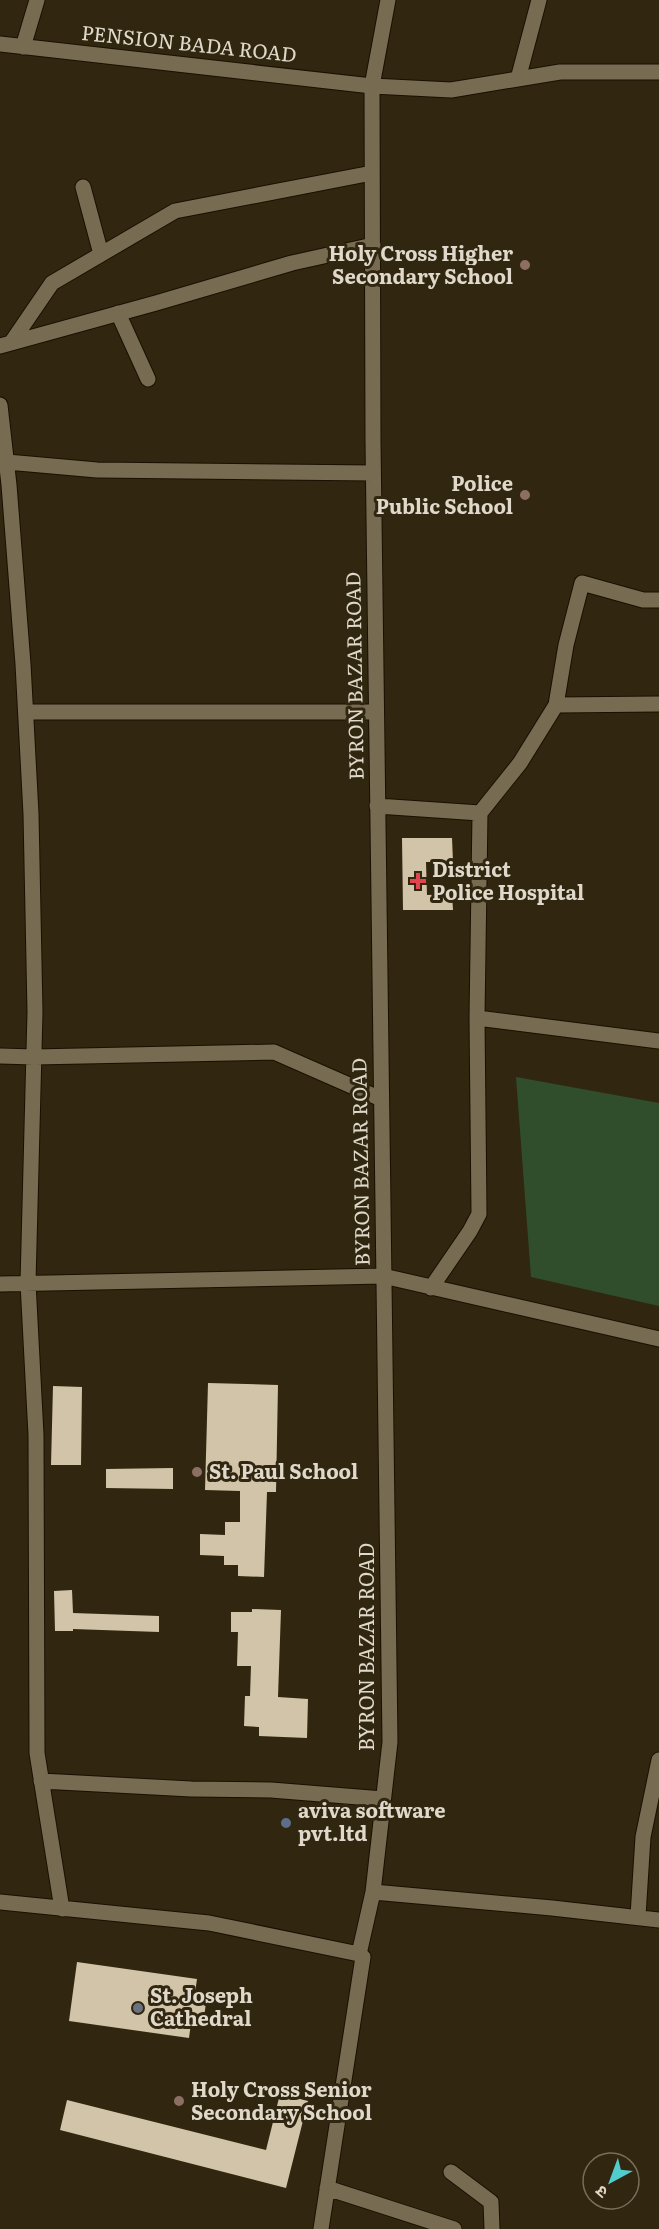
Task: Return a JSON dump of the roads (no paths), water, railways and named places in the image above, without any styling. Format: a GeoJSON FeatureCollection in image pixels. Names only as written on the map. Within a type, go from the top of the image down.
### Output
{"type":"FeatureCollection","features":[{"type":"Feature","properties":{"kind":"street"},"geometry":{"type":"LineString","coordinates":[[23,47],[37,0]]}},
{"type":"Feature","properties":{"kind":"street","name":"BYRON BAZAR ROAD"},"geometry":{"type":"LineString","coordinates":[[321,2229],[363,1957],[359,1954],[373,1892],[390,1742],[377,806],[372,173],[372,86],[388,0]]}},
{"type":"Feature","properties":{"kind":"street"},"geometry":{"type":"LineString","coordinates":[[518,79],[539,0]]}},
{"type":"Feature","properties":{"kind":"street","name":"PENSION BADA ROAD"},"geometry":{"type":"LineString","coordinates":[[0,44],[372,86],[451,90],[560,72],[659,72]]}},
{"type":"Feature","properties":{"kind":"street"},"geometry":{"type":"LineString","coordinates":[[6,345],[52,283],[175,211],[372,173]]}},
{"type":"Feature","properties":{"kind":"street"},"geometry":{"type":"LineString","coordinates":[[83,187],[101,254]]}},
{"type":"Feature","properties":{"kind":"street"},"geometry":{"type":"LineString","coordinates":[[6,345],[292,263],[373,246]]}},
{"type":"Feature","properties":{"kind":"street"},"geometry":{"type":"LineString","coordinates":[[118,313],[148,379]]}},
{"type":"Feature","properties":{"kind":"street"},"geometry":{"type":"LineString","coordinates":[[0,405],[7,462],[26,712],[31,814],[34,1057],[28,1283],[36,1435],[37,1752],[62,1909]]}},
{"type":"Feature","properties":{"kind":"street"},"geometry":{"type":"LineString","coordinates":[[7,462],[97,470],[374,473]]}},
{"type":"Feature","properties":{"kind":"street"},"geometry":{"type":"LineString","coordinates":[[431,1288],[479,1215],[477,1018],[480,813],[520,763],[556,705],[566,645],[582,583],[643,600],[659,600]]}},
{"type":"Feature","properties":{"kind":"street"},"geometry":{"type":"LineString","coordinates":[[556,705],[659,704]]}},
{"type":"Feature","properties":{"kind":"street"},"geometry":{"type":"LineString","coordinates":[[26,712],[376,712]]}},
{"type":"Feature","properties":{"kind":"street"},"geometry":{"type":"LineString","coordinates":[[377,806],[480,813]]}},
{"type":"Feature","properties":{"kind":"street"},"geometry":{"type":"LineString","coordinates":[[477,1018],[659,1041]]}},
{"type":"Feature","properties":{"kind":"street"},"geometry":{"type":"LineString","coordinates":[[0,1056],[274,1052],[381,1099]]}},
{"type":"Feature","properties":{"kind":"street"},"geometry":{"type":"LineString","coordinates":[[0,1284],[383,1276],[659,1339]]}},
{"type":"Feature","properties":{"kind":"street"},"geometry":{"type":"LineString","coordinates":[[638,1916],[643,1837],[659,1760]]}},
{"type":"Feature","properties":{"kind":"street"},"geometry":{"type":"LineString","coordinates":[[42,1781],[191,1789],[271,1790],[383,1799]]}},
{"type":"Feature","properties":{"kind":"street"},"geometry":{"type":"LineString","coordinates":[[373,1892],[638,1916],[659,1920]]}},
{"type":"Feature","properties":{"kind":"street"},"geometry":{"type":"LineString","coordinates":[[0,1902],[209,1923],[359,1954]]}},
{"type":"Feature","properties":{"kind":"street"},"geometry":{"type":"LineString","coordinates":[[451,2172],[491,2202],[492,2229]]}},
{"type":"Feature","properties":{"kind":"street"},"geometry":{"type":"LineString","coordinates":[[327,2188],[433,2226],[454,2229]]}},
{"type":"Feature","properties":{"kind":"place","name":"Holy Cross Higher Secondary School"},"geometry":{"type":"Point","coordinates":[525,265]}},
{"type":"Feature","properties":{"kind":"place","name":"Police Public School"},"geometry":{"type":"Point","coordinates":[525,495]}},
{"type":"Feature","properties":{"kind":"place","name":"District Police Hospital"},"geometry":{"type":"Point","coordinates":[418,881]}},
{"type":"Feature","properties":{"kind":"place","name":"St. Paul School"},"geometry":{"type":"Point","coordinates":[197,1472]}},
{"type":"Feature","properties":{"kind":"place","name":"aviva software pvt.ltd"},"geometry":{"type":"Point","coordinates":[286,1823]}},
{"type":"Feature","properties":{"kind":"place","name":"St. Joseph Cathedral"},"geometry":{"type":"Point","coordinates":[138,2008]}},
{"type":"Feature","properties":{"kind":"place","name":"Holy Cross Senior Secondary School"},"geometry":{"type":"Point","coordinates":[179,2101]}}]}
